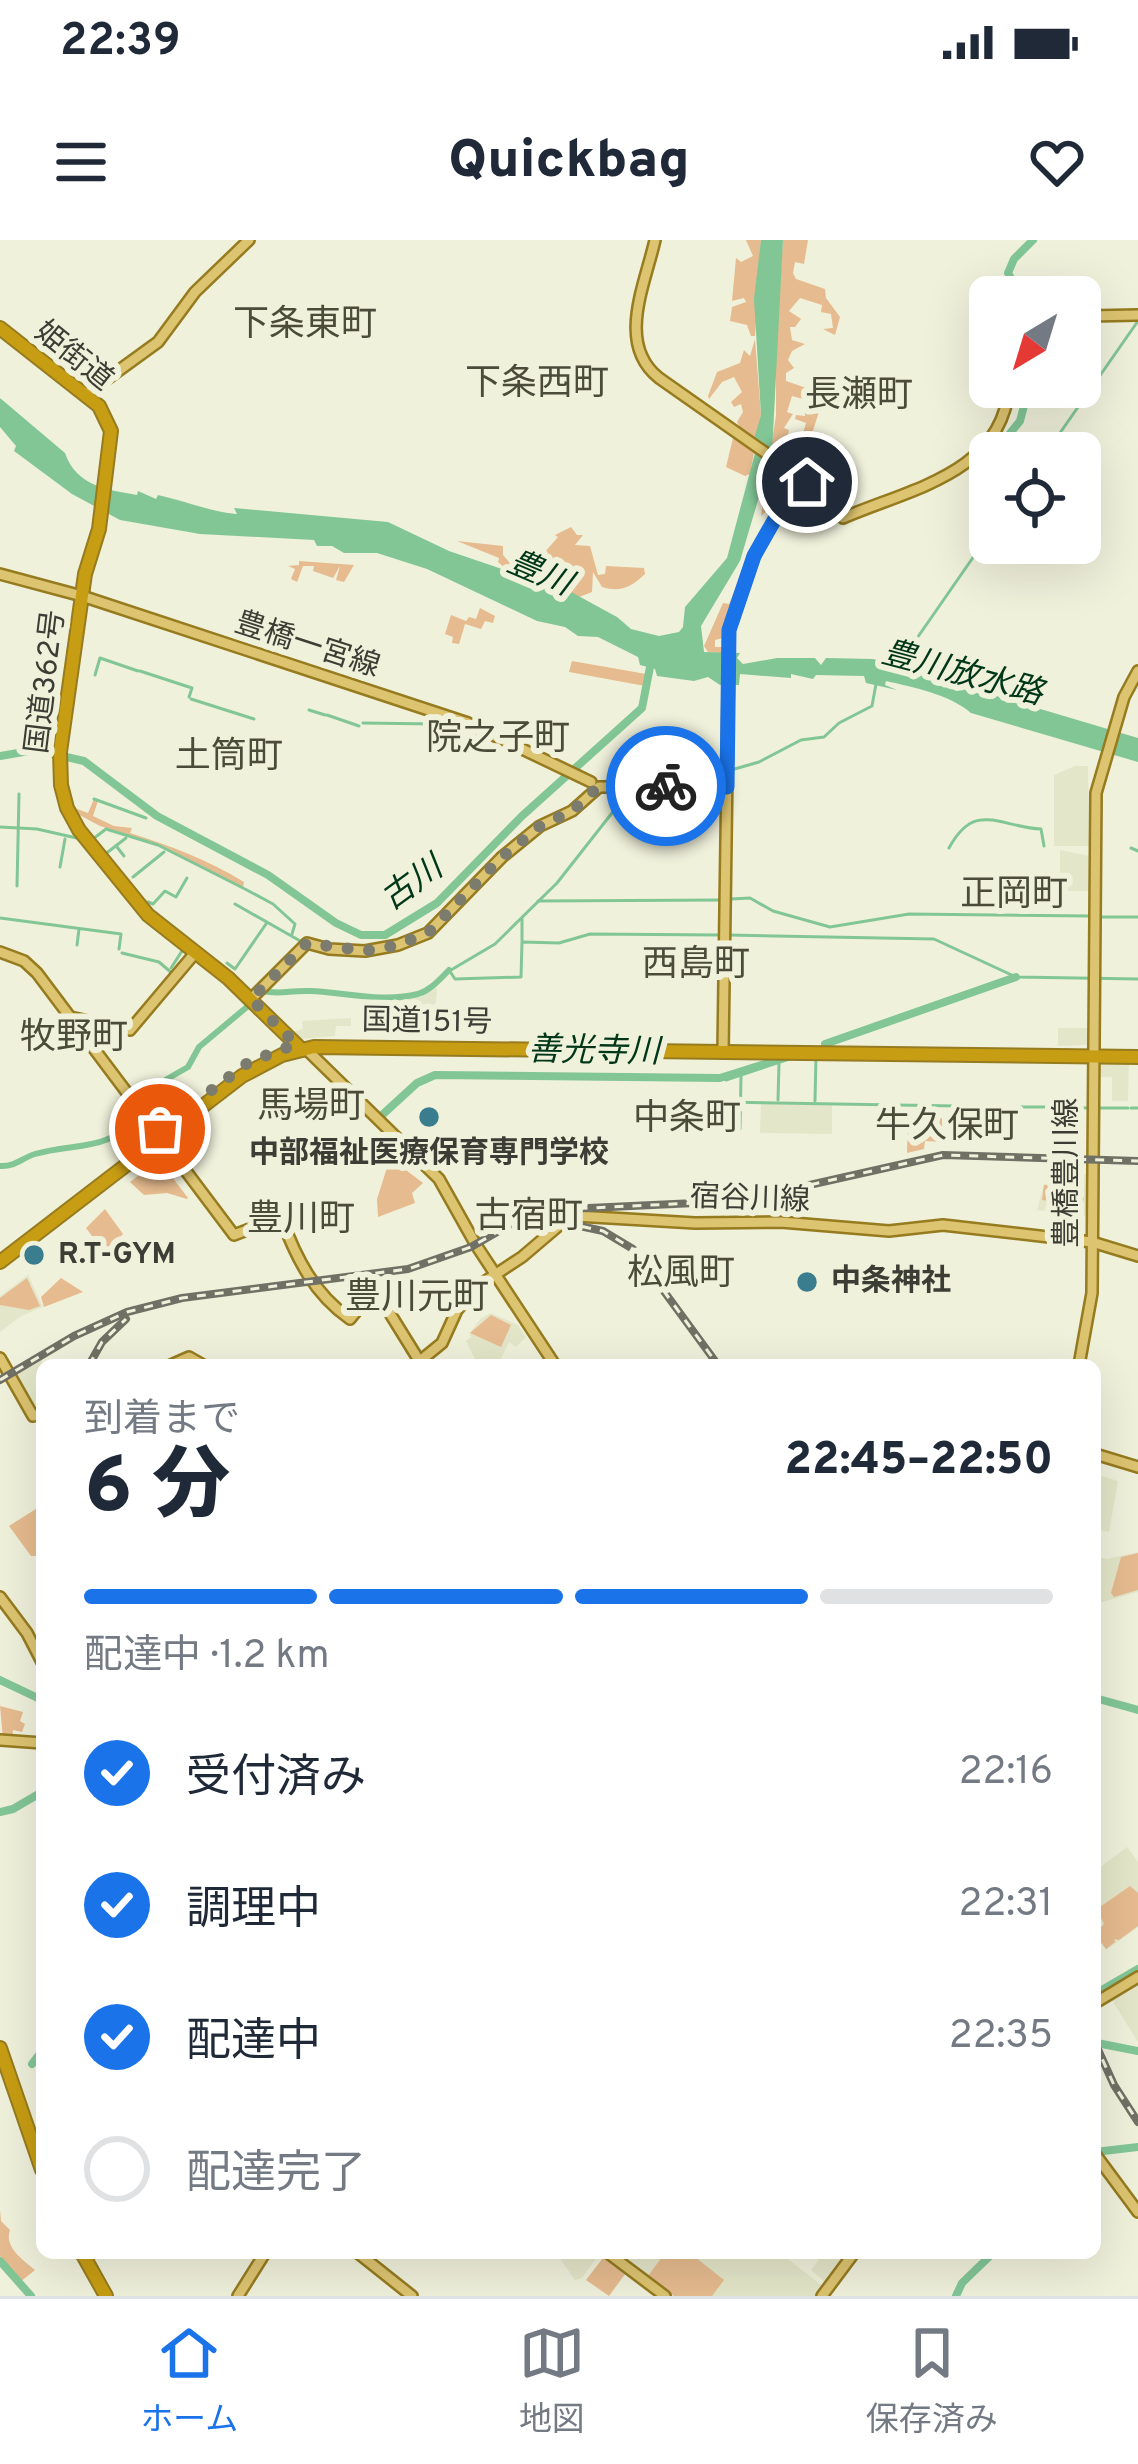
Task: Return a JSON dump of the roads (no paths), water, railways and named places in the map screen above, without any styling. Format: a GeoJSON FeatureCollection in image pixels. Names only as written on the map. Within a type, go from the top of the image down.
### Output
{"type":"FeatureCollection","features":[{"type":"Feature","properties":{"kind":"highway","name":"姫街道"},"geometry":{"type":"LineString","coordinates":[[0,328],[85,395],[104,412],[111,427]]}},
{"type":"Feature","properties":{"kind":"highway","name":"国道362号"},"geometry":{"type":"LineString","coordinates":[[111,427],[60,754],[63,795],[80,830],[148,915],[301,1046]]}},
{"type":"Feature","properties":{"kind":"highway","name":"国道151号"},"geometry":{"type":"LineString","coordinates":[[0,1251],[252,1070],[301,1046],[359,1039],[1138,1054]]}},
{"type":"Feature","properties":{"kind":"highway","name":"国道151号"},"geometry":{"type":"LineString","coordinates":[[0,1262],[158,1135]]}},
{"type":"Feature","properties":{"kind":"highway"},"geometry":{"type":"LineString","coordinates":[[0,2048],[15,2104]]}},
{"type":"Feature","properties":{"kind":"highway"},"geometry":{"type":"LineString","coordinates":[[0,2063],[36,2159]]}},
{"type":"Feature","properties":{"kind":"highway"},"geometry":{"type":"LineString","coordinates":[[83,2259],[104,2296]]}},
{"type":"Feature","properties":{"kind":"main road"},"geometry":{"type":"LineString","coordinates":[[85,395],[158,342],[195,292],[249,240]]}},
{"type":"Feature","properties":{"kind":"main road"},"geometry":{"type":"LineString","coordinates":[[655,240],[636,322],[637,348],[652,371],[828,498],[843,518],[944,478],[977,456],[992,439],[1005,408]]}},
{"type":"Feature","properties":{"kind":"main road"},"geometry":{"type":"LineString","coordinates":[[1101,316],[1138,315]]}},
{"type":"Feature","properties":{"kind":"main road"},"geometry":{"type":"LineString","coordinates":[[723,1048],[729,630],[754,556],[803,479]]}},
{"type":"Feature","properties":{"kind":"main road","name":"豊橋一宮線"},"geometry":{"type":"LineString","coordinates":[[0,574],[82,596],[479,727],[591,782]]}},
{"type":"Feature","properties":{"kind":"main road","name":"豊橋豊川線"},"geometry":{"type":"LineString","coordinates":[[1080,1359],[1091,1298],[1095,805],[1124,697],[1138,673]]}},
{"type":"Feature","properties":{"kind":"main road"},"geometry":{"type":"LineString","coordinates":[[256,1004],[309,943],[365,951],[398,945],[429,932],[502,857],[540,826],[572,811],[598,787],[727,787]]}},
{"type":"Feature","properties":{"kind":"main road"},"geometry":{"type":"LineString","coordinates":[[0,952],[31,966],[234,1235],[281,1217],[298,1261],[328,1304],[350,1319],[374,1295],[415,1359]]}},
{"type":"Feature","properties":{"kind":"main road"},"geometry":{"type":"LineString","coordinates":[[70,1017],[130,1030],[195,953]]}},
{"type":"Feature","properties":{"kind":"main road"},"geometry":{"type":"LineString","coordinates":[[301,1046],[434,1174],[551,1359]]}},
{"type":"Feature","properties":{"kind":"main road","name":"宿谷川線"},"geometry":{"type":"LineString","coordinates":[[424,1359],[442,1343],[457,1310],[495,1272],[522,1257],[569,1217],[781,1222],[884,1231],[943,1225],[1092,1242],[1138,1256]]}},
{"type":"Feature","properties":{"kind":"main road"},"geometry":{"type":"LineString","coordinates":[[0,1358],[36,1415]]}},
{"type":"Feature","properties":{"kind":"main road"},"geometry":{"type":"LineString","coordinates":[[1101,1456],[1138,1467]]}},
{"type":"Feature","properties":{"kind":"main road"},"geometry":{"type":"LineString","coordinates":[[0,1594],[36,1644]]}},
{"type":"Feature","properties":{"kind":"main road"},"geometry":{"type":"LineString","coordinates":[[0,1594],[36,1650]]}},
{"type":"Feature","properties":{"kind":"main road"},"geometry":{"type":"LineString","coordinates":[[0,1740],[36,1743]]}},
{"type":"Feature","properties":{"kind":"main road"},"geometry":{"type":"LineString","coordinates":[[1101,1997],[1138,1975]]}},
{"type":"Feature","properties":{"kind":"main road"},"geometry":{"type":"LineString","coordinates":[[1101,2162],[1138,2212]]}},
{"type":"Feature","properties":{"kind":"main road"},"geometry":{"type":"LineString","coordinates":[[238,2296],[261,2259]]}},
{"type":"Feature","properties":{"kind":"main road"},"geometry":{"type":"LineString","coordinates":[[362,2259],[408,2296]]}},
{"type":"Feature","properties":{"kind":"main road"},"geometry":{"type":"LineString","coordinates":[[616,2259],[665,2296]]}},
{"type":"Feature","properties":{"kind":"main road"},"geometry":{"type":"LineString","coordinates":[[822,2296],[850,2259]]}},
{"type":"Feature","properties":{"kind":"waterway"},"geometry":{"type":"LineString","coordinates":[[1010,276],[1014,259],[1033,240]]}},
{"type":"Feature","properties":{"kind":"waterway"},"geometry":{"type":"LineString","coordinates":[[1061,432],[1138,321]]}},
{"type":"Feature","properties":{"kind":"waterway"},"geometry":{"type":"LineString","coordinates":[[1011,432],[1023,408]]}},
{"type":"Feature","properties":{"kind":"waterway","name":"豊川放水路"},"geometry":{"type":"LineString","coordinates":[[906,654],[969,563]]}},
{"type":"Feature","properties":{"kind":"waterway"},"geometry":{"type":"LineString","coordinates":[[95,675],[100,658],[138,671]]}},
{"type":"Feature","properties":{"kind":"waterway","name":"古川"},"geometry":{"type":"LineString","coordinates":[[0,756],[35,750],[84,761],[157,816],[268,875],[336,923],[361,935],[385,935],[437,903],[522,816],[642,708],[651,662]]}},
{"type":"Feature","properties":{"kind":"waterway"},"geometry":{"type":"LineString","coordinates":[[140,671],[192,688],[189,697]]}},
{"type":"Feature","properties":{"kind":"waterway","name":"豊川放水路"},"geometry":{"type":"LineString","coordinates":[[731,770],[759,762],[801,740],[824,737],[839,723],[872,706],[876,684]]}},
{"type":"Feature","properties":{"kind":"waterway"},"geometry":{"type":"LineString","coordinates":[[191,699],[254,719]]}},
{"type":"Feature","properties":{"kind":"waterway"},"geometry":{"type":"LineString","coordinates":[[309,710],[325,715]]}},
{"type":"Feature","properties":{"kind":"waterway"},"geometry":{"type":"LineString","coordinates":[[327,715],[359,726]]}},
{"type":"Feature","properties":{"kind":"waterway"},"geometry":{"type":"LineString","coordinates":[[363,723],[451,721]]}},
{"type":"Feature","properties":{"kind":"waterway"},"geometry":{"type":"LineString","coordinates":[[684,782],[721,773]]}},
{"type":"Feature","properties":{"kind":"waterway"},"geometry":{"type":"LineString","coordinates":[[451,970],[495,944],[557,883],[612,813],[671,790]]}},
{"type":"Feature","properties":{"kind":"waterway"},"geometry":{"type":"LineString","coordinates":[[17,886],[19,794]]}},
{"type":"Feature","properties":{"kind":"waterway"},"geometry":{"type":"LineString","coordinates":[[94,799],[146,818]]}},
{"type":"Feature","properties":{"kind":"waterway"},"geometry":{"type":"LineString","coordinates":[[949,848],[968,824],[978,820],[1041,829],[1044,846]]}},
{"type":"Feature","properties":{"kind":"waterway"},"geometry":{"type":"LineString","coordinates":[[0,827],[81,839]]}},
{"type":"Feature","properties":{"kind":"waterway"},"geometry":{"type":"LineString","coordinates":[[93,839],[106,829],[158,845],[243,888]]}},
{"type":"Feature","properties":{"kind":"waterway"},"geometry":{"type":"LineString","coordinates":[[104,855],[126,838]]}},
{"type":"Feature","properties":{"kind":"waterway"},"geometry":{"type":"LineString","coordinates":[[60,867],[65,839]]}},
{"type":"Feature","properties":{"kind":"waterway"},"geometry":{"type":"LineString","coordinates":[[117,847],[124,856]]}},
{"type":"Feature","properties":{"kind":"waterway"},"geometry":{"type":"LineString","coordinates":[[1131,848],[1138,851]]}},
{"type":"Feature","properties":{"kind":"waterway"},"geometry":{"type":"LineString","coordinates":[[133,877],[164,852]]}},
{"type":"Feature","properties":{"kind":"waterway"},"geometry":{"type":"LineString","coordinates":[[145,906],[165,891],[176,897],[187,878]]}},
{"type":"Feature","properties":{"kind":"waterway"},"geometry":{"type":"LineString","coordinates":[[245,889],[273,904],[295,924],[292,934]]}},
{"type":"Feature","properties":{"kind":"waterway"},"geometry":{"type":"LineString","coordinates":[[731,899],[750,898],[773,911],[830,927],[909,914],[1089,916]]}},
{"type":"Feature","properties":{"kind":"waterway"},"geometry":{"type":"LineString","coordinates":[[538,901],[722,900]]}},
{"type":"Feature","properties":{"kind":"waterway"},"geometry":{"type":"LineString","coordinates":[[235,904],[302,942]]}},
{"type":"Feature","properties":{"kind":"waterway"},"geometry":{"type":"LineString","coordinates":[[1101,917],[1138,917]]}},
{"type":"Feature","properties":{"kind":"waterway"},"geometry":{"type":"LineString","coordinates":[[0,918],[121,934],[119,949]]}},
{"type":"Feature","properties":{"kind":"waterway"},"geometry":{"type":"LineString","coordinates":[[522,919],[522,940]]}},
{"type":"Feature","properties":{"kind":"waterway"},"geometry":{"type":"LineString","coordinates":[[227,963],[235,969],[266,924]]}},
{"type":"Feature","properties":{"kind":"waterway"},"geometry":{"type":"LineString","coordinates":[[77,945],[79,929]]}},
{"type":"Feature","properties":{"kind":"waterway"},"geometry":{"type":"LineString","coordinates":[[449,970],[455,979],[521,977],[522,942],[559,943],[590,934],[719,935]]}},
{"type":"Feature","properties":{"kind":"waterway"},"geometry":{"type":"LineString","coordinates":[[728,935],[934,939],[1016,977],[1138,979]]}},
{"type":"Feature","properties":{"kind":"waterway"},"geometry":{"type":"LineString","coordinates":[[171,968],[182,951]]}},
{"type":"Feature","properties":{"kind":"waterway"},"geometry":{"type":"LineString","coordinates":[[122,953],[159,962],[173,974]]}},
{"type":"Feature","properties":{"kind":"waterway"},"geometry":{"type":"LineString","coordinates":[[262,991],[404,996],[427,990],[449,970]]}},
{"type":"Feature","properties":{"kind":"waterway","name":"善光寺川"},"geometry":{"type":"LineString","coordinates":[[825,1044],[1016,977]]}},
{"type":"Feature","properties":{"kind":"waterway"},"geometry":{"type":"LineString","coordinates":[[142,1109],[167,1079],[188,1067],[199,1047],[254,1001]]}},
{"type":"Feature","properties":{"kind":"waterway"},"geometry":{"type":"LineString","coordinates":[[815,1101],[816,1056]]}},
{"type":"Feature","properties":{"kind":"waterway","name":"善光寺川"},"geometry":{"type":"LineString","coordinates":[[381,1116],[417,1083],[435,1075],[720,1078],[787,1057]]}},
{"type":"Feature","properties":{"kind":"waterway","name":"善光寺川"},"geometry":{"type":"LineString","coordinates":[[726,1080],[792,1058]]}},
{"type":"Feature","properties":{"kind":"waterway"},"geometry":{"type":"LineString","coordinates":[[778,1100],[779,1063]]}},
{"type":"Feature","properties":{"kind":"waterway"},"geometry":{"type":"LineString","coordinates":[[740,1129],[741,1076]]}},
{"type":"Feature","properties":{"kind":"waterway"},"geometry":{"type":"LineString","coordinates":[[724,1102],[1017,1107]]}},
{"type":"Feature","properties":{"kind":"waterway"},"geometry":{"type":"LineString","coordinates":[[1020,1107],[1054,1107]]}},
{"type":"Feature","properties":{"kind":"waterway"},"geometry":{"type":"LineString","coordinates":[[1057,1107],[1088,1108]]}},
{"type":"Feature","properties":{"kind":"waterway"},"geometry":{"type":"LineString","coordinates":[[1099,1108],[1128,1108]]}},
{"type":"Feature","properties":{"kind":"waterway"},"geometry":{"type":"LineString","coordinates":[[1131,1108],[1138,1108]]}},
{"type":"Feature","properties":{"kind":"waterway"},"geometry":{"type":"LineString","coordinates":[[0,1166],[105,1140],[139,1113]]}},
{"type":"Feature","properties":{"kind":"waterway"},"geometry":{"type":"LineString","coordinates":[[911,1135],[912,1122]]}},
{"type":"Feature","properties":{"kind":"waterway"},"geometry":{"type":"LineString","coordinates":[[113,1142],[122,1154]]}},
{"type":"Feature","properties":{"kind":"waterway"},"geometry":{"type":"LineString","coordinates":[[0,1680],[36,1697]]}},
{"type":"Feature","properties":{"kind":"waterway"},"geometry":{"type":"LineString","coordinates":[[1101,1700],[1138,1710]]}},
{"type":"Feature","properties":{"kind":"waterway"},"geometry":{"type":"LineString","coordinates":[[0,1812],[36,1796]]}},
{"type":"Feature","properties":{"kind":"waterway"},"geometry":{"type":"LineString","coordinates":[[1101,1991],[1138,1969]]}},
{"type":"Feature","properties":{"kind":"waterway"},"geometry":{"type":"LineString","coordinates":[[1101,2044],[1138,2051]]}},
{"type":"Feature","properties":{"kind":"waterway"},"geometry":{"type":"LineString","coordinates":[[32,2064],[36,2059]]}},
{"type":"Feature","properties":{"kind":"waterway"},"geometry":{"type":"LineString","coordinates":[[1101,2151],[1138,2147]]}},
{"type":"Feature","properties":{"kind":"waterway"},"geometry":{"type":"LineString","coordinates":[[956,2296],[962,2283],[987,2259]]}},
{"type":"Feature","properties":{"kind":"waterway"},"geometry":{"type":"LineString","coordinates":[[0,2261],[31,2296]]}},
{"type":"Feature","properties":{"kind":"railway"},"geometry":{"type":"LineString","coordinates":[[0,1380],[74,1336],[127,1312],[182,1298],[408,1269],[471,1247],[546,1210],[738,1201],[943,1155],[1138,1161]]}},
{"type":"Feature","properties":{"kind":"railway"},"geometry":{"type":"LineString","coordinates":[[547,1219],[603,1231],[633,1249],[714,1359]]}},
{"type":"Feature","properties":{"kind":"railway"},"geometry":{"type":"LineString","coordinates":[[92,1359],[126,1319]]}},
{"type":"Feature","properties":{"kind":"railway"},"geometry":{"type":"LineString","coordinates":[[1101,2056],[1138,2122]]}},
{"type":"Feature","properties":{"kind":"place","name":"中部福祉医療保育専門学校"},"geometry":{"type":"Point","coordinates":[429,1117]}},
{"type":"Feature","properties":{"kind":"place","name":"R.T-GYM"},"geometry":{"type":"Point","coordinates":[34,1255]}},
{"type":"Feature","properties":{"kind":"place","name":"中条神社"},"geometry":{"type":"Point","coordinates":[807,1282]}},
{"type":"Feature","properties":{"kind":"district","name":"下条東町"},"geometry":{"type":"Point","coordinates":[305,326]}},
{"type":"Feature","properties":{"kind":"district","name":"下条西町"},"geometry":{"type":"Point","coordinates":[537,385]}},
{"type":"Feature","properties":{"kind":"district","name":"長瀬町"},"geometry":{"type":"Point","coordinates":[859,397]}},
{"type":"Feature","properties":{"kind":"district","name":"院之子町"},"geometry":{"type":"Point","coordinates":[498,740]}},
{"type":"Feature","properties":{"kind":"district","name":"土筒町"},"geometry":{"type":"Point","coordinates":[229,758]}},
{"type":"Feature","properties":{"kind":"district","name":"正岡町"},"geometry":{"type":"Point","coordinates":[1014,896]}},
{"type":"Feature","properties":{"kind":"district","name":"西島町"},"geometry":{"type":"Point","coordinates":[696,966]}},
{"type":"Feature","properties":{"kind":"district","name":"牧野町"},"geometry":{"type":"Point","coordinates":[74,1039]}},
{"type":"Feature","properties":{"kind":"district","name":"馬場町"},"geometry":{"type":"Point","coordinates":[311,1108]}},
{"type":"Feature","properties":{"kind":"district","name":"中条町"},"geometry":{"type":"Point","coordinates":[687,1120]}},
{"type":"Feature","properties":{"kind":"district","name":"牛久保町"},"geometry":{"type":"Point","coordinates":[947,1128]}},
{"type":"Feature","properties":{"kind":"district","name":"古宿町"},"geometry":{"type":"Point","coordinates":[529,1218]}},
{"type":"Feature","properties":{"kind":"district","name":"豊川町"},"geometry":{"type":"Point","coordinates":[301,1221]}},
{"type":"Feature","properties":{"kind":"district","name":"松風町"},"geometry":{"type":"Point","coordinates":[681,1275]}},
{"type":"Feature","properties":{"kind":"district","name":"豊川元町"},"geometry":{"type":"Point","coordinates":[417,1299]}},
{"type":"Feature","properties":{"kind":"water label","name":"豊川"},"geometry":{"type":"Point","coordinates":[539,575]}}]}
